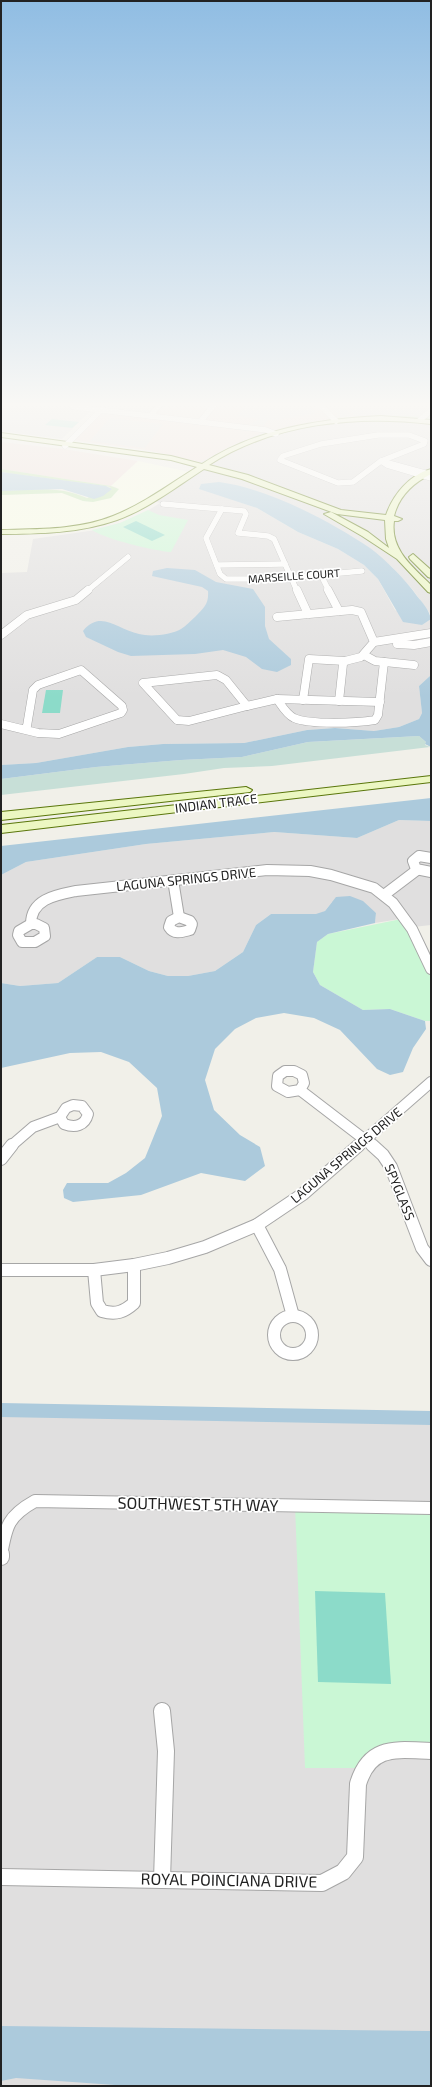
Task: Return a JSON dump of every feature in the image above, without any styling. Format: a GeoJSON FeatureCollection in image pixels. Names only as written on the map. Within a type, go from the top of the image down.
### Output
{"type":"FeatureCollection","features":[{"type":"Feature","properties":{"kind":"street"},"geometry":{"type":"LineString","coordinates":[[1,532],[44,531],[89,525],[114,518],[145,502]]}},
{"type":"Feature","properties":{"kind":"street"},"geometry":{"type":"LineString","coordinates":[[299,502],[365,534],[404,562]]}},
{"type":"Feature","properties":{"kind":"street"},"geometry":{"type":"LineString","coordinates":[[315,502],[340,512],[392,519],[398,528]]}},
{"type":"Feature","properties":{"kind":"street"},"geometry":{"type":"LineString","coordinates":[[392,519],[403,502]]}},
{"type":"Feature","properties":{"kind":"street"},"geometry":{"type":"LineString","coordinates":[[340,512],[374,511],[393,503],[390,537],[395,550],[404,562],[431,590]]}},
{"type":"Feature","properties":{"kind":"street"},"geometry":{"type":"LineString","coordinates":[[162,504],[244,511],[246,514],[238,533],[272,537],[308,614]]}},
{"type":"Feature","properties":{"kind":"street"},"geometry":{"type":"LineString","coordinates":[[313,508],[349,516],[392,519]]}},
{"type":"Feature","properties":{"kind":"street"},"geometry":{"type":"LineString","coordinates":[[222,509],[206,538],[217,565],[285,564]]}},
{"type":"Feature","properties":{"kind":"street"},"geometry":{"type":"LineString","coordinates":[[406,550],[431,575]]}},
{"type":"Feature","properties":{"kind":"street"},"geometry":{"type":"LineString","coordinates":[[1,635],[27,614],[76,600],[128,557]]}},
{"type":"Feature","properties":{"kind":"street","name":"MARSEILLE COURT"},"geometry":{"type":"LineString","coordinates":[[217,565],[220,574],[226,579],[248,580],[292,578],[362,571]]}},
{"type":"Feature","properties":{"kind":"street"},"geometry":{"type":"LineString","coordinates":[[321,575],[339,611]]}},
{"type":"Feature","properties":{"kind":"street"},"geometry":{"type":"LineString","coordinates":[[277,617],[352,610],[361,612],[374,642]]}},
{"type":"Feature","properties":{"kind":"street"},"geometry":{"type":"LineString","coordinates":[[303,700],[309,659],[345,661],[364,655],[374,642],[431,633]]}},
{"type":"Feature","properties":{"kind":"street"},"geometry":{"type":"LineString","coordinates":[[414,636],[421,644]]}},
{"type":"Feature","properties":{"kind":"street"},"geometry":{"type":"LineString","coordinates":[[374,642],[421,644],[431,642]]}},
{"type":"Feature","properties":{"kind":"street"},"geometry":{"type":"LineString","coordinates":[[364,655],[375,662],[414,665]]}},
{"type":"Feature","properties":{"kind":"street"},"geometry":{"type":"LineString","coordinates":[[339,701],[343,664],[345,661]]}},
{"type":"Feature","properties":{"kind":"street"},"geometry":{"type":"LineString","coordinates":[[277,700],[289,715],[299,720],[375,720],[378,715],[384,662]]}},
{"type":"Feature","properties":{"kind":"street"},"geometry":{"type":"LineString","coordinates":[[1,724],[24,729],[52,735],[122,713],[123,710],[122,706],[81,670],[44,682],[33,690],[27,726],[24,729]]}},
{"type":"Feature","properties":{"kind":"street"},"geometry":{"type":"LineString","coordinates":[[248,707],[226,680],[217,675],[143,683],[177,720],[189,721],[248,707],[277,700],[380,702]]}},
{"type":"Feature","properties":{"kind":"street","name":"INDIAN TRACE"},"geometry":{"type":"LineString","coordinates":[[1,816],[431,770]]}},
{"type":"Feature","properties":{"kind":"street","name":"INDIAN TRACE"},"geometry":{"type":"LineString","coordinates":[[1,828],[431,779]]}},
{"type":"Feature","properties":{"kind":"street"},"geometry":{"type":"LineString","coordinates":[[431,858],[424,856],[415,858],[412,864],[417,870],[431,872]]}},
{"type":"Feature","properties":{"kind":"street"},"geometry":{"type":"LineString","coordinates":[[384,894],[417,870]]}},
{"type":"Feature","properties":{"kind":"street","name":"LAGUNA SPRINGS DRIVE"},"geometry":{"type":"LineString","coordinates":[[31,924],[33,911],[42,903],[56,895],[253,871],[309,871],[336,875],[364,884],[384,894],[401,911],[413,927],[431,967]]}},
{"type":"Feature","properties":{"kind":"street"},"geometry":{"type":"LineString","coordinates":[[173,880],[179,917]]}},
{"type":"Feature","properties":{"kind":"street","name":"LAGUNA SPRINGS DRIVE"},"geometry":{"type":"LineString","coordinates":[[1,1270],[94,1270],[134,1265],[168,1258],[205,1247],[257,1225],[303,1194],[431,1082]]}},
{"type":"Feature","properties":{"kind":"street","name":"SPYGLASS"},"geometry":{"type":"LineString","coordinates":[[300,1090],[366,1139],[383,1155],[391,1167],[422,1248],[431,1260]]}},
{"type":"Feature","properties":{"kind":"street"},"geometry":{"type":"LineString","coordinates":[[1,1159],[14,1142],[28,1130],[41,1122],[60,1117]]}},
{"type":"Feature","properties":{"kind":"street"},"geometry":{"type":"LineString","coordinates":[[257,1225],[273,1250],[285,1280],[293,1316]]}},
{"type":"Feature","properties":{"kind":"street"},"geometry":{"type":"LineString","coordinates":[[94,1270],[97,1303],[102,1311],[112,1315],[123,1313],[134,1303],[134,1265]]}},
{"type":"Feature","properties":{"kind":"street","name":"SOUTHWEST 5TH WAY"},"geometry":{"type":"LineString","coordinates":[[1,1557],[6,1527],[17,1510],[35,1501],[431,1508]]}},
{"type":"Feature","properties":{"kind":"street"},"geometry":{"type":"LineString","coordinates":[[162,1711],[166,1751],[162,1880]]}},
{"type":"Feature","properties":{"kind":"street","name":"ROYAL POINCIANA DRIVE"},"geometry":{"type":"LineString","coordinates":[[1,1877],[322,1883],[340,1875],[354,1859],[358,1821],[357,1788],[363,1768],[378,1754],[399,1750],[431,1751]]}},
{"type":"Feature","properties":{"kind":"shaded area"},"geometry":{"type":"Polygon","coordinates":[[[1,502],[143,502],[125,513],[76,527],[1,532],[1,502]]]}},
{"type":"Feature","properties":{"kind":"shaded area"},"geometry":{"type":"Polygon","coordinates":[[[158,502],[241,502],[257,508],[298,532],[338,549],[364,565],[378,579],[395,610],[422,625],[431,619],[431,675],[419,686],[422,713],[419,719],[399,727],[374,731],[335,728],[307,730],[244,743],[163,744],[128,747],[36,763],[1,765],[1,573],[27,572],[33,539],[96,530],[120,523],[144,513],[160,503],[158,502]]]}},
{"type":"Feature","properties":{"kind":"shaded area"},"geometry":{"type":"Polygon","coordinates":[[[240,502],[287,502],[336,527],[370,548],[389,564],[407,583],[426,607],[431,619],[422,625],[403,622],[378,579],[364,565],[338,549],[298,532],[257,508],[240,502]]]}},
{"type":"Feature","properties":{"kind":"shaded area"},"geometry":{"type":"Polygon","coordinates":[[[283,502],[431,502],[431,618],[429,612],[413,590],[393,568],[370,549],[336,528],[283,502]]]}},
{"type":"Feature","properties":{"kind":"shaded area"},"geometry":{"type":"Polygon","coordinates":[[[167,568],[195,570],[216,582],[253,589],[265,607],[265,626],[269,639],[291,659],[291,665],[277,672],[262,669],[246,657],[223,650],[195,654],[131,656],[118,652],[86,637],[83,631],[96,622],[103,621],[131,632],[149,635],[172,633],[185,626],[205,606],[208,599],[208,591],[202,587],[152,576],[153,571],[167,568]]]}},
{"type":"Feature","properties":{"kind":"shaded area"},"geometry":{"type":"Polygon","coordinates":[[[431,675],[431,747],[425,744],[426,742],[419,736],[308,742],[242,757],[96,767],[1,779],[1,765],[36,763],[128,747],[163,744],[244,743],[307,730],[335,728],[374,731],[399,727],[419,719],[422,713],[419,686],[431,675]]]}},
{"type":"Feature","properties":{"kind":"shaded area"},"geometry":{"type":"Polygon","coordinates":[[[419,736],[426,742],[425,745],[430,747],[272,766],[224,768],[1,795],[1,779],[96,767],[242,757],[308,742],[419,736]]]}},
{"type":"Feature","properties":{"kind":"shaded area"},"geometry":{"type":"Polygon","coordinates":[[[431,798],[431,821],[399,820],[357,838],[274,832],[146,844],[26,862],[1,875],[1,846],[431,798]]]}},
{"type":"Feature","properties":{"kind":"shaded area"},"geometry":{"type":"Polygon","coordinates":[[[399,820],[431,821],[431,925],[413,927],[406,918],[375,923],[376,913],[332,902],[325,911],[316,915],[271,914],[256,925],[243,952],[215,971],[188,976],[168,976],[149,971],[120,957],[97,957],[58,983],[20,986],[1,983],[1,875],[26,862],[146,844],[274,832],[357,838],[399,820]]]}},
{"type":"Feature","properties":{"kind":"shaded area"},"geometry":{"type":"Polygon","coordinates":[[[350,896],[363,901],[376,913],[375,923],[328,934],[317,942],[313,972],[320,985],[363,1010],[390,1009],[425,1021],[426,1029],[413,1048],[403,1072],[390,1075],[377,1069],[340,1030],[314,1018],[284,1013],[256,1018],[235,1029],[215,1049],[205,1080],[214,1110],[240,1135],[260,1147],[265,1166],[245,1181],[201,1173],[141,1195],[73,1202],[64,1198],[63,1190],[67,1183],[108,1183],[126,1173],[145,1158],[162,1116],[157,1088],[129,1062],[101,1052],[70,1053],[1,1068],[1,983],[20,986],[58,983],[97,957],[120,957],[149,971],[168,976],[188,976],[215,971],[243,952],[256,925],[271,914],[316,914],[325,911],[336,897],[350,896]]]}},
{"type":"Feature","properties":{"kind":"shaded area"},"geometry":{"type":"Polygon","coordinates":[[[1,1410],[431,1418],[431,2086],[1,2086],[1,1410]]]}},
{"type":"Feature","properties":{"kind":"shaded area"},"geometry":{"type":"Polygon","coordinates":[[[1,2026],[431,2031],[431,2086],[129,2086],[16,2078],[1,2081],[1,2026]]]}},
{"type":"Feature","properties":{"kind":"green space"},"geometry":{"type":"Polygon","coordinates":[[[148,510],[159,515],[188,520],[171,552],[130,544],[107,537],[92,530],[120,523],[148,510]]]}},
{"type":"Feature","properties":{"kind":"green space"},"geometry":{"type":"Polygon","coordinates":[[[136,521],[165,535],[152,541],[123,527],[136,521]]]}},
{"type":"Feature","properties":{"kind":"green space"},"geometry":{"type":"Polygon","coordinates":[[[46,690],[63,690],[60,713],[42,713],[46,690]]]}},
{"type":"Feature","properties":{"kind":"green space"},"geometry":{"type":"Polygon","coordinates":[[[406,918],[431,968],[431,1021],[425,1021],[390,1009],[363,1010],[320,985],[313,972],[317,942],[328,934],[406,918]]]}},
{"type":"Feature","properties":{"kind":"green space"},"geometry":{"type":"Polygon","coordinates":[[[295,1505],[431,1508],[431,1751],[399,1750],[363,1768],[305,1768],[295,1505]]]}},
{"type":"Feature","properties":{"kind":"green space"},"geometry":{"type":"Polygon","coordinates":[[[315,1591],[385,1593],[391,1684],[318,1682],[315,1591]]]}},
{"type":"Feature","properties":{"kind":"waterway"},"geometry":{"type":"LineString","coordinates":[[1,1410],[431,1418]]}}]}
